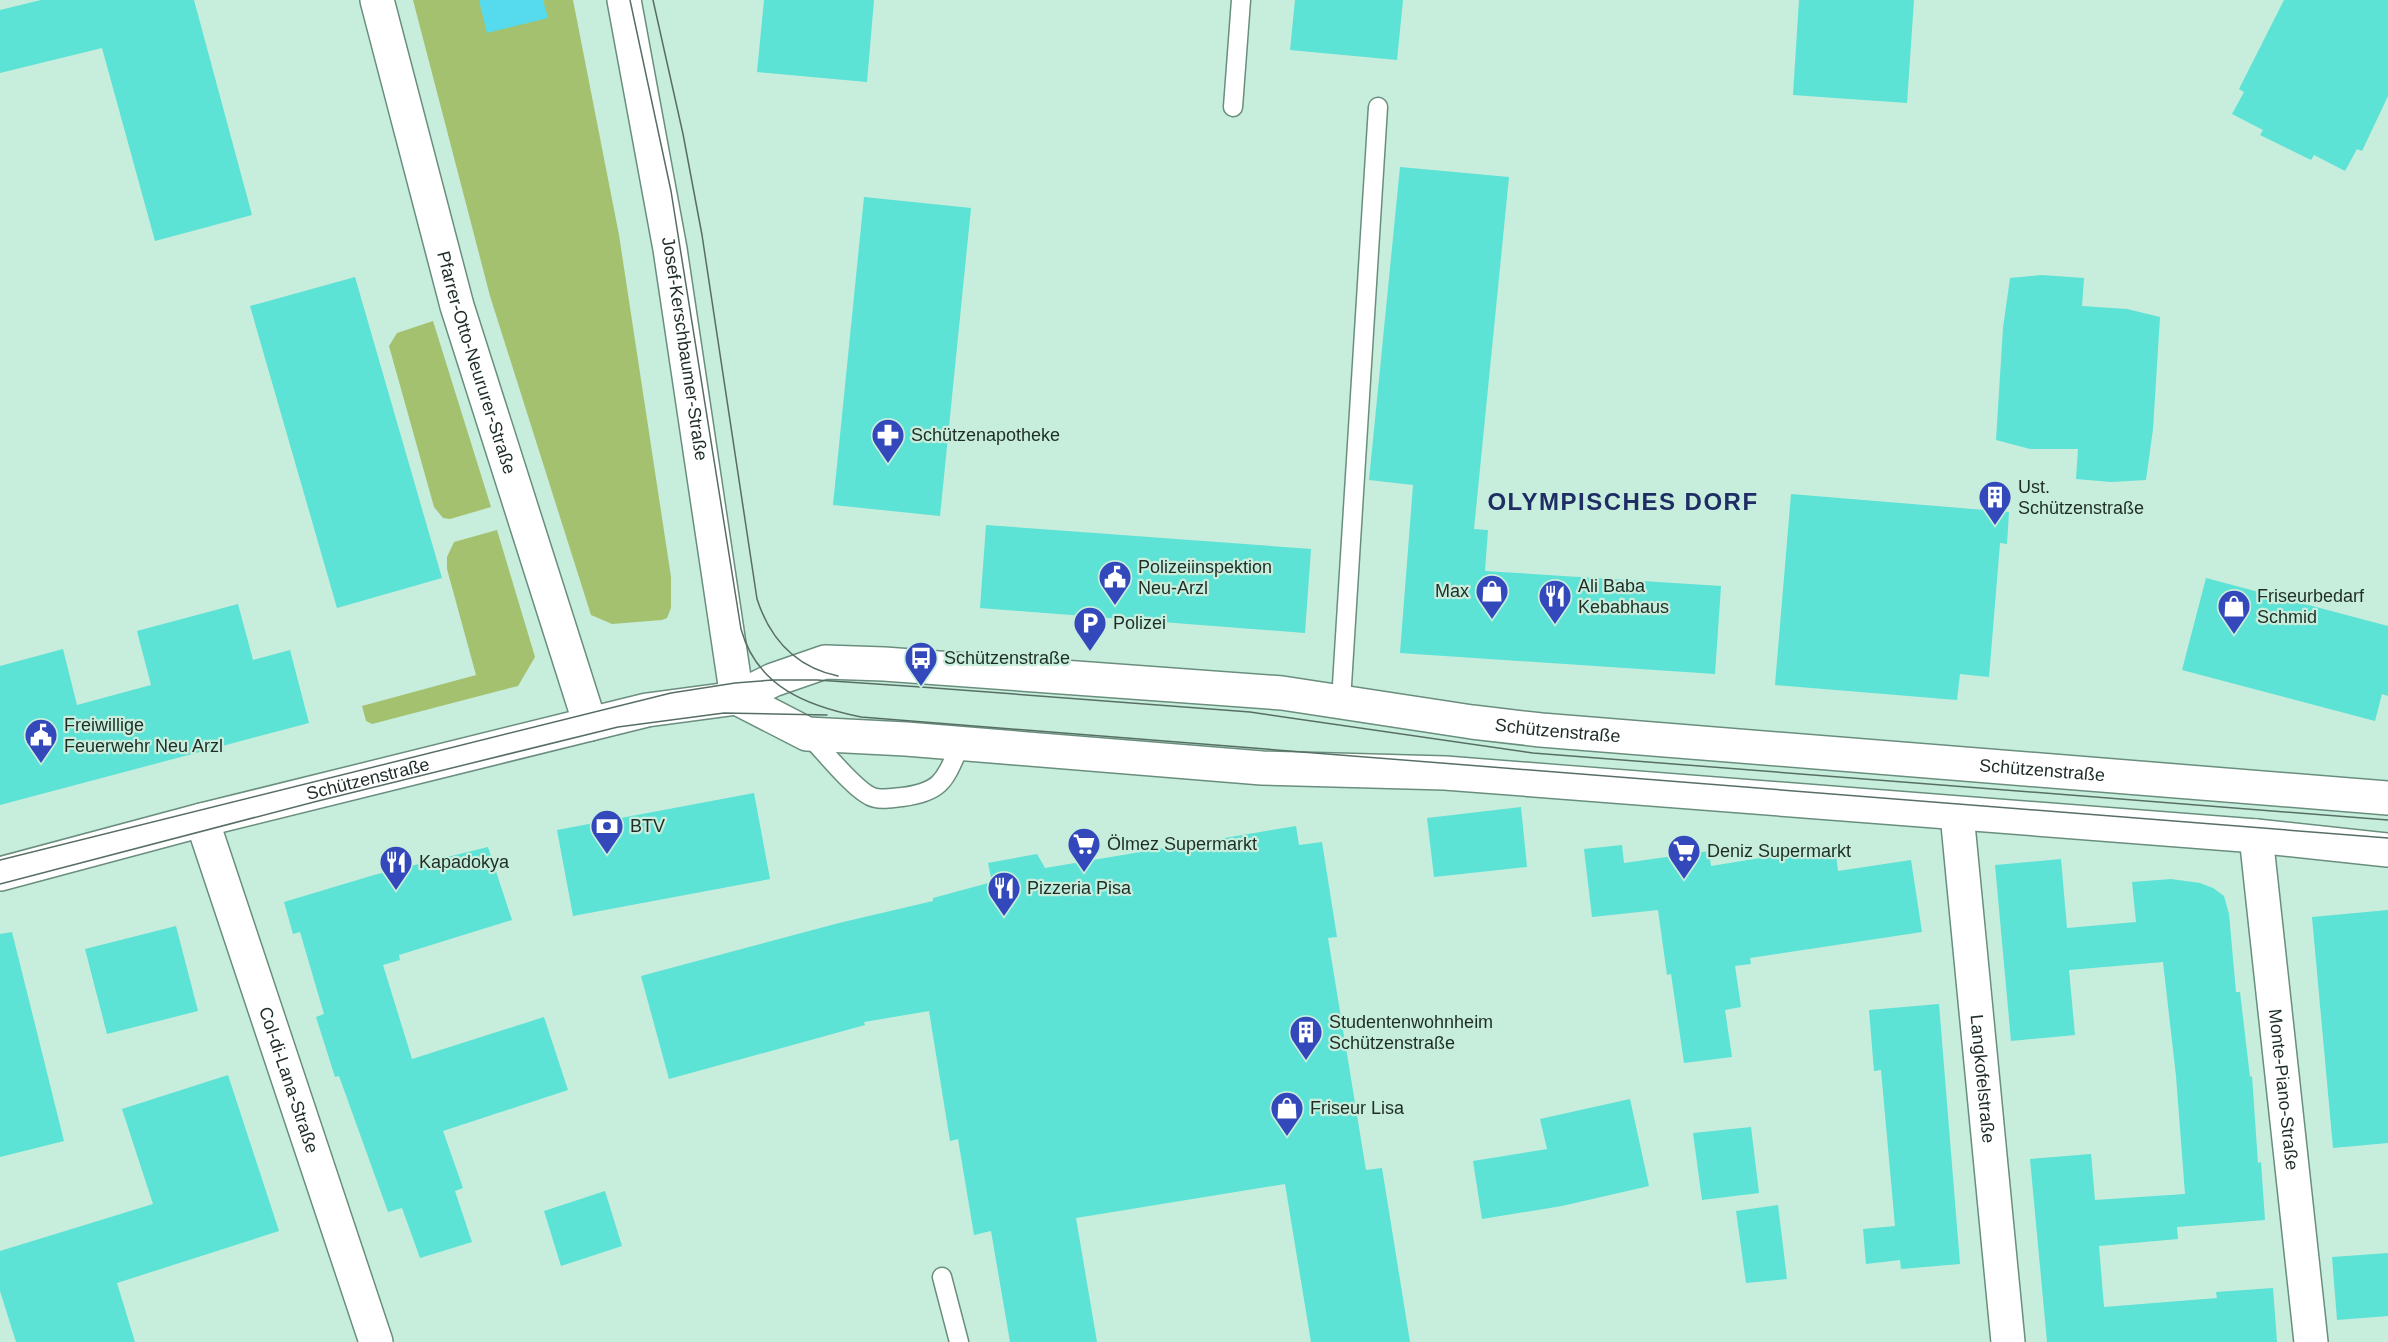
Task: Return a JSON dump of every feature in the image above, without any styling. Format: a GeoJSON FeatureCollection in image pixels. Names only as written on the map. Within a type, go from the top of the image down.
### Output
{"type":"FeatureCollection","features":[{"type":"Feature","properties":{"kind":"street","name":"Pfarrer-Otto-Neururer-Straße"},"geometry":{"type":"LineString","coordinates":[[377,0],[457,306],[590,724]]}},
{"type":"Feature","properties":{"kind":"street","name":"Josef-Kerschbaumer-Straße"},"geometry":{"type":"LineString","coordinates":[[624,0],[670,249],[737,698]]}},
{"type":"Feature","properties":{"kind":"street","name":"Schützenstraße"},"geometry":{"type":"LineString","coordinates":[[0,874],[202,820],[647,710],[737,698],[773,680],[825,662],[884,664],[1282,693],[1472,722],[1541,730],[2388,798]]}},
{"type":"Feature","properties":{"kind":"street"},"geometry":{"type":"LineString","coordinates":[[737,698],[807,734],[961,743],[1262,768],[1455,774],[2256,836],[2388,850]]}},
{"type":"Feature","properties":{"kind":"street","name":"Langkofelstraße"},"geometry":{"type":"LineString","coordinates":[[1957,814],[2008,1342]]}},
{"type":"Feature","properties":{"kind":"street","name":"Col-di-Lana-Straße"},"geometry":{"type":"LineString","coordinates":[[202,820],[376,1342]]}},
{"type":"Feature","properties":{"kind":"street","name":"Monte-Piano-Straße"},"geometry":{"type":"LineString","coordinates":[[2256,836],[2311,1342]]}},
{"type":"Feature","properties":{"kind":"lane"},"geometry":{"type":"LineString","coordinates":[[1233,107],[1241,0]]}},
{"type":"Feature","properties":{"kind":"lane"},"geometry":{"type":"LineString","coordinates":[[1341,701],[1378,107]]}},
{"type":"Feature","properties":{"kind":"lane"},"geometry":{"type":"LineString","coordinates":[[807,734],[858,787],[869,796],[882,800],[931,792],[940,784],[961,743]]}},
{"type":"Feature","properties":{"kind":"lane"},"geometry":{"type":"LineString","coordinates":[[942,1277],[959,1342]]}},
{"type":"Feature","properties":{"kind":"green space"},"geometry":{"type":"Polygon","coordinates":[[[413,0],[573,0],[619,235],[671,577],[671,608],[667,618],[612,624],[591,615],[490,296],[413,0]]]}},
{"type":"Feature","properties":{"kind":"green space"},"geometry":{"type":"Polygon","coordinates":[[[433,321],[491,507],[450,519],[443,518],[434,507],[389,346],[397,333],[433,321]]]}},
{"type":"Feature","properties":{"kind":"green space"},"geometry":{"type":"Polygon","coordinates":[[[497,530],[535,657],[518,686],[372,724],[366,721],[362,706],[476,675],[447,569],[447,557],[454,542],[497,530]]]}},
{"type":"Feature","properties":{"kind":"water"},"geometry":{"type":"Polygon","coordinates":[[[479,0],[543,0],[548,18],[487,33],[479,0]]]}},
{"type":"Feature","properties":{"kind":"building"},"geometry":{"type":"Polygon","coordinates":[[[41,0],[194,0],[252,215],[155,241],[102,48],[0,73],[0,10],[41,0]]]}},
{"type":"Feature","properties":{"kind":"building"},"geometry":{"type":"Polygon","coordinates":[[[764,0],[874,0],[867,82],[757,72],[764,0]]]}},
{"type":"Feature","properties":{"kind":"building"},"geometry":{"type":"Polygon","coordinates":[[[1295,0],[1403,0],[1397,60],[1290,50],[1295,0]]]}},
{"type":"Feature","properties":{"kind":"building"},"geometry":{"type":"Polygon","coordinates":[[[1799,0],[1914,0],[1907,103],[1793,95],[1799,0]]]}},
{"type":"Feature","properties":{"kind":"building"},"geometry":{"type":"Polygon","coordinates":[[[2284,0],[2388,0],[2388,96],[2362,151],[2357,149],[2345,171],[2314,155],[2311,160],[2260,135],[2263,130],[2232,114],[2244,92],[2239,89],[2284,0]]]}},
{"type":"Feature","properties":{"kind":"building"},"geometry":{"type":"Polygon","coordinates":[[[1400,167],[1509,177],[1474,529],[1488,530],[1485,571],[1721,586],[1715,674],[1400,653],[1413,485],[1369,480],[1400,167]]]}},
{"type":"Feature","properties":{"kind":"building"},"geometry":{"type":"Polygon","coordinates":[[[864,197],[971,208],[940,516],[833,505],[864,197]]]}},
{"type":"Feature","properties":{"kind":"building"},"geometry":{"type":"Polygon","coordinates":[[[2042,275],[2084,278],[2082,306],[2127,309],[2160,317],[2153,429],[2146,480],[2111,482],[2076,479],[2078,449],[2030,449],[1996,440],[2003,328],[2010,278],[2042,275]]]}},
{"type":"Feature","properties":{"kind":"building"},"geometry":{"type":"Polygon","coordinates":[[[355,277],[442,578],[337,608],[250,306],[355,277]]]}},
{"type":"Feature","properties":{"kind":"building"},"geometry":{"type":"Polygon","coordinates":[[[1791,494],[2009,512],[2007,544],[2000,543],[1989,677],[1960,674],[1957,700],[1775,685],[1791,494]]]}},
{"type":"Feature","properties":{"kind":"building"},"geometry":{"type":"Polygon","coordinates":[[[986,525],[1311,549],[1305,633],[980,608],[986,525]]]}},
{"type":"Feature","properties":{"kind":"building"},"geometry":{"type":"Polygon","coordinates":[[[2206,578],[2388,626],[2388,696],[2382,694],[2375,721],[2182,670],[2206,578]]]}},
{"type":"Feature","properties":{"kind":"building"},"geometry":{"type":"Polygon","coordinates":[[[238,604],[253,660],[290,650],[309,723],[0,805],[0,666],[63,649],[77,705],[151,685],[137,631],[238,604]]]}},
{"type":"Feature","properties":{"kind":"building"},"geometry":{"type":"Polygon","coordinates":[[[754,793],[770,879],[573,916],[557,830],[754,793]]]}},
{"type":"Feature","properties":{"kind":"building"},"geometry":{"type":"Polygon","coordinates":[[[1521,807],[1527,867],[1434,877],[1427,818],[1521,807]]]}},
{"type":"Feature","properties":{"kind":"building"},"geometry":{"type":"Polygon","coordinates":[[[1296,826],[1299,845],[1322,842],[1337,937],[1328,938],[1366,1170],[1382,1168],[1410,1342],[1311,1342],[1285,1184],[1076,1218],[1097,1342],[1010,1342],[991,1231],[974,1235],[958,1139],[950,1141],[929,1011],[864,1022],[865,1025],[669,1079],[641,976],[839,923],[933,901],[933,898],[992,882],[988,863],[1037,854],[1045,868],[1296,826]]]}},
{"type":"Feature","properties":{"kind":"building"},"geometry":{"type":"Polygon","coordinates":[[[1622,845],[1624,863],[1709,851],[1711,866],[1835,846],[1838,871],[1911,860],[1922,932],[1750,958],[1751,964],[1735,966],[1741,1007],[1725,1010],[1732,1057],[1684,1063],[1671,974],[1667,975],[1658,910],[1592,917],[1584,849],[1622,845]]]}},
{"type":"Feature","properties":{"kind":"building"},"geometry":{"type":"Polygon","coordinates":[[[488,847],[512,920],[399,955],[400,960],[383,965],[412,1059],[544,1017],[568,1090],[443,1131],[463,1188],[455,1191],[472,1242],[420,1258],[402,1208],[388,1212],[339,1076],[335,1077],[316,1017],[324,1014],[300,932],[293,934],[284,902],[374,875],[488,847]]]}},
{"type":"Feature","properties":{"kind":"building"},"geometry":{"type":"Polygon","coordinates":[[[2061,859],[2067,928],[2136,922],[2132,882],[2171,879],[2200,883],[2224,896],[2229,914],[2236,992],[2240,992],[2250,1077],[2252,1076],[2258,1163],[2261,1162],[2265,1220],[2177,1227],[2178,1239],[2099,1246],[2104,1307],[2217,1298],[2216,1292],[2273,1288],[2277,1342],[2047,1342],[2030,1159],[2091,1154],[2095,1200],[2185,1194],[2176,1076],[2163,962],[2069,970],[2075,1035],[2011,1041],[1995,865],[2061,859]]]}},
{"type":"Feature","properties":{"kind":"building"},"geometry":{"type":"Polygon","coordinates":[[[2388,910],[2388,1143],[2333,1148],[2312,917],[2388,910]]]}},
{"type":"Feature","properties":{"kind":"building"},"geometry":{"type":"Polygon","coordinates":[[[176,926],[198,1011],[107,1034],[85,949],[176,926]]]}},
{"type":"Feature","properties":{"kind":"building"},"geometry":{"type":"Polygon","coordinates":[[[12,932],[64,1141],[0,1157],[0,934],[12,932]]]}},
{"type":"Feature","properties":{"kind":"building"},"geometry":{"type":"Polygon","coordinates":[[[1939,1004],[1960,1264],[1901,1269],[1900,1260],[1866,1264],[1863,1229],[1895,1226],[1881,1070],[1874,1071],[1869,1010],[1939,1004]]]}},
{"type":"Feature","properties":{"kind":"building"},"geometry":{"type":"Polygon","coordinates":[[[228,1075],[279,1231],[117,1283],[135,1342],[16,1342],[0,1291],[0,1251],[153,1204],[122,1109],[228,1075]]]}},
{"type":"Feature","properties":{"kind":"building"},"geometry":{"type":"Polygon","coordinates":[[[1630,1099],[1649,1186],[1562,1206],[1482,1219],[1473,1161],[1547,1149],[1540,1119],[1630,1099]]]}},
{"type":"Feature","properties":{"kind":"building"},"geometry":{"type":"Polygon","coordinates":[[[1751,1127],[1759,1193],[1702,1200],[1693,1133],[1751,1127]]]}},
{"type":"Feature","properties":{"kind":"building"},"geometry":{"type":"Polygon","coordinates":[[[605,1191],[622,1246],[561,1266],[544,1211],[605,1191]]]}},
{"type":"Feature","properties":{"kind":"building"},"geometry":{"type":"Polygon","coordinates":[[[1778,1205],[1787,1279],[1746,1283],[1736,1211],[1778,1205]]]}},
{"type":"Feature","properties":{"kind":"building"},"geometry":{"type":"Polygon","coordinates":[[[2388,1253],[2388,1316],[2337,1320],[2332,1257],[2388,1253]]]}},
{"type":"Feature","properties":{"kind":"tram line"},"geometry":{"type":"LineString","coordinates":[[630,0],[671,191],[741,629],[759,666],[787,691],[804,700],[861,717],[2388,838]]}},
{"type":"Feature","properties":{"kind":"tram line"},"geometry":{"type":"LineString","coordinates":[[653,0],[683,134],[702,235],[757,599],[769,627],[787,649],[809,666],[838,676]]}},
{"type":"Feature","properties":{"kind":"tram line"},"geometry":{"type":"LineString","coordinates":[[0,860],[671,693],[735,683],[773,680],[817,680],[1250,712],[1533,753],[2388,820]]}},
{"type":"Feature","properties":{"kind":"tram line"},"geometry":{"type":"LineString","coordinates":[[0,884],[314,802],[618,727],[724,713],[827,715]]}},
{"type":"Feature","properties":{"kind":"place","name":"Schützenapotheke"},"geometry":{"type":"Point","coordinates":[888,464]}},
{"type":"Feature","properties":{"kind":"place","name":"Ust. Schützenstraße"},"geometry":{"type":"Point","coordinates":[1995,526]}},
{"type":"Feature","properties":{"kind":"place","name":"Polizeiinspektion Neu-Arzl"},"geometry":{"type":"Point","coordinates":[1115,606]}},
{"type":"Feature","properties":{"kind":"place","name":"Max"},"geometry":{"type":"Point","coordinates":[1492,620]}},
{"type":"Feature","properties":{"kind":"place","name":"Ali Baba Kebabhaus"},"geometry":{"type":"Point","coordinates":[1555,625]}},
{"type":"Feature","properties":{"kind":"place","name":"Friseurbedarf Schmid"},"geometry":{"type":"Point","coordinates":[2234,635]}},
{"type":"Feature","properties":{"kind":"place","name":"Polizei"},"geometry":{"type":"Point","coordinates":[1090,652]}},
{"type":"Feature","properties":{"kind":"place","name":"Schützenstraße"},"geometry":{"type":"Point","coordinates":[921,687]}},
{"type":"Feature","properties":{"kind":"place","name":"Freiwillige Feuerwehr Neu Arzl"},"geometry":{"type":"Point","coordinates":[41,764]}},
{"type":"Feature","properties":{"kind":"place","name":"BTV"},"geometry":{"type":"Point","coordinates":[607,855]}},
{"type":"Feature","properties":{"kind":"place","name":"Ölmez Supermarkt"},"geometry":{"type":"Point","coordinates":[1084,873]}},
{"type":"Feature","properties":{"kind":"place","name":"Deniz Supermarkt"},"geometry":{"type":"Point","coordinates":[1684,880]}},
{"type":"Feature","properties":{"kind":"place","name":"Kapadokya"},"geometry":{"type":"Point","coordinates":[396,891]}},
{"type":"Feature","properties":{"kind":"place","name":"Pizzeria Pisa"},"geometry":{"type":"Point","coordinates":[1004,917]}},
{"type":"Feature","properties":{"kind":"place","name":"Studentenwohnheim Schützenstraße"},"geometry":{"type":"Point","coordinates":[1306,1061]}},
{"type":"Feature","properties":{"kind":"place","name":"Friseur Lisa"},"geometry":{"type":"Point","coordinates":[1287,1137]}},
{"type":"Feature","properties":{"kind":"district","name":"OLYMPISCHES DORF"},"geometry":{"type":"Point","coordinates":[1623,501]}}]}
